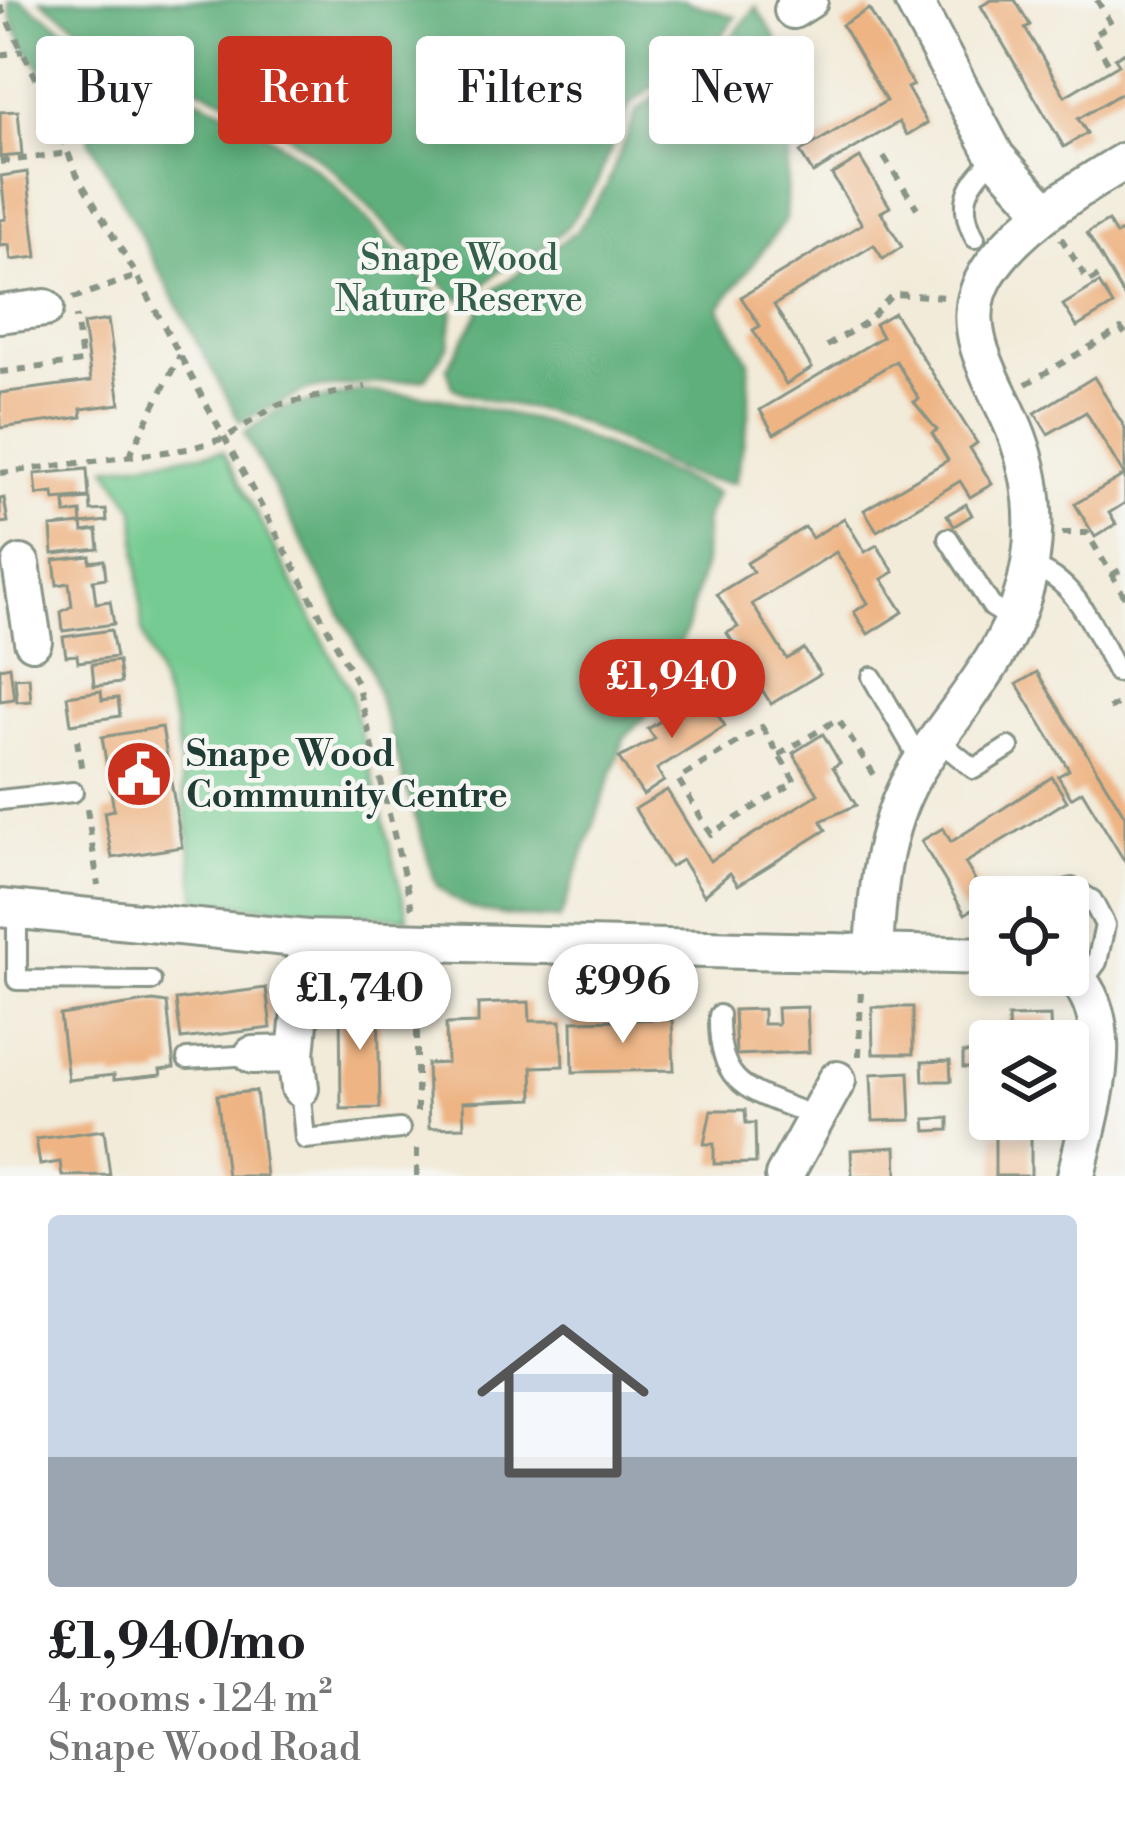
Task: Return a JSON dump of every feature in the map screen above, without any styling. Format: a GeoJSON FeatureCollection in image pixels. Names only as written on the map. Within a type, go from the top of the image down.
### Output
{"type":"FeatureCollection","features":[{"type":"Feature","properties":{"kind":"street"},"geometry":{"type":"LineString","coordinates":[[913,0],[996,157],[1046,212]]}},
{"type":"Feature","properties":{"kind":"street"},"geometry":{"type":"LineString","coordinates":[[866,952],[880,875],[902,800],[930,751],[985,680],[1015,621],[1032,549],[1029,472],[980,349],[974,311],[990,270],[1046,212],[1125,161]]}},
{"type":"Feature","properties":{"kind":"street"},"geometry":{"type":"LineString","coordinates":[[0,314],[59,303]]}},
{"type":"Feature","properties":{"kind":"street"},"geometry":{"type":"LineString","coordinates":[[16,587],[33,640]]}},
{"type":"Feature","properties":{"kind":"street"},"geometry":{"type":"LineString","coordinates":[[8,910],[308,939],[866,952],[969,949]]}},
{"type":"Feature","properties":{"kind":"street"},"geometry":{"type":"LineString","coordinates":[[253,1055],[298,1071],[308,939]]}},
{"type":"Feature","properties":{"kind":"street"},"geometry":{"type":"LineString","coordinates":[[1076,1176],[1100,1050],[1089,996]]}},
{"type":"Feature","properties":{"kind":"street"},"geometry":{"type":"LineString","coordinates":[[784,1176],[836,1080]]}},
{"type":"Feature","properties":{"kind":"lane"},"geometry":{"type":"LineString","coordinates":[[975,238],[964,200],[971,179],[996,157]]}},
{"type":"Feature","properties":{"kind":"lane"},"geometry":{"type":"LineString","coordinates":[[948,538],[992,607],[1015,621]]}},
{"type":"Feature","properties":{"kind":"lane"},"geometry":{"type":"LineString","coordinates":[[1032,549],[1081,604],[1117,672]]}},
{"type":"Feature","properties":{"kind":"lane"},"geometry":{"type":"LineString","coordinates":[[872,677],[930,751],[974,769],[1009,747]]}},
{"type":"Feature","properties":{"kind":"lane"},"geometry":{"type":"LineString","coordinates":[[0,800],[73,792]]}},
{"type":"Feature","properties":{"kind":"lane"},"geometry":{"type":"LineString","coordinates":[[1089,898],[1105,925],[1097,962],[1089,967]]}},
{"type":"Feature","properties":{"kind":"lane"},"geometry":{"type":"LineString","coordinates":[[8,910],[17,980],[151,981]]}},
{"type":"Feature","properties":{"kind":"lane"},"geometry":{"type":"LineString","coordinates":[[719,1015],[718,1052],[730,1074],[818,1118]]}},
{"type":"Feature","properties":{"kind":"lane"},"geometry":{"type":"LineString","coordinates":[[187,1058],[253,1055]]}},
{"type":"Feature","properties":{"kind":"lane"},"geometry":{"type":"LineString","coordinates":[[298,1071],[305,1139],[400,1129]]}},
{"type":"Feature","properties":{"kind":"path"},"geometry":{"type":"LineString","coordinates":[[1097,0],[1111,24],[1093,36],[1112,69]]}},
{"type":"Feature","properties":{"kind":"path"},"geometry":{"type":"LineString","coordinates":[[0,6],[68,154],[357,683],[417,942],[417,1176]]}},
{"type":"Feature","properties":{"kind":"path"},"geometry":{"type":"LineString","coordinates":[[0,55],[23,51]]}},
{"type":"Feature","properties":{"kind":"path"},"geometry":{"type":"LineString","coordinates":[[0,162],[68,154]]}},
{"type":"Feature","properties":{"kind":"path"},"geometry":{"type":"LineString","coordinates":[[884,157],[916,208]]}},
{"type":"Feature","properties":{"kind":"path"},"geometry":{"type":"LineString","coordinates":[[1046,212],[1088,282],[1102,274]]}},
{"type":"Feature","properties":{"kind":"path"},"geometry":{"type":"LineString","coordinates":[[0,372],[82,362],[59,303],[137,276]]}},
{"type":"Feature","properties":{"kind":"path"},"geometry":{"type":"LineString","coordinates":[[827,346],[868,321],[893,294],[953,297]]}},
{"type":"Feature","properties":{"kind":"path"},"geometry":{"type":"LineString","coordinates":[[1002,398],[1121,328],[1125,334]]}},
{"type":"Feature","properties":{"kind":"path"},"geometry":{"type":"LineString","coordinates":[[129,456],[180,355]]}},
{"type":"Feature","properties":{"kind":"path"},"geometry":{"type":"LineString","coordinates":[[0,473],[225,438],[277,405],[366,387]]}},
{"type":"Feature","properties":{"kind":"path"},"geometry":{"type":"LineString","coordinates":[[1032,549],[1087,533],[1125,597]]}},
{"type":"Feature","properties":{"kind":"path"},"geometry":{"type":"LineString","coordinates":[[1112,575],[1125,567]]}},
{"type":"Feature","properties":{"kind":"path"},"geometry":{"type":"LineString","coordinates":[[1109,709],[1125,699]]}},
{"type":"Feature","properties":{"kind":"path"},"geometry":{"type":"LineString","coordinates":[[779,755],[838,719],[886,794],[902,800]]}},
{"type":"Feature","properties":{"kind":"path"},"geometry":{"type":"LineString","coordinates":[[761,728],[779,755],[795,782],[711,834],[678,779],[761,728]]}},
{"type":"Feature","properties":{"kind":"path"},"geometry":{"type":"LineString","coordinates":[[77,740],[103,920]]}},
{"type":"Feature","properties":{"kind":"path"},"geometry":{"type":"LineString","coordinates":[[836,1080],[858,1073],[866,952]]}},
{"type":"Feature","properties":{"kind":"green space"},"geometry":{"type":"Polygon","coordinates":[[[9,0],[21,0],[76,36],[36,36],[36,62],[12,16],[9,0]]]}},
{"type":"Feature","properties":{"kind":"green space","name":"Snape Wood Nature Reserve"},"geometry":{"type":"Polygon","coordinates":[[[41,0],[682,0],[736,17],[721,36],[649,36],[649,90],[630,104],[625,116],[625,36],[416,36],[416,144],[613,144],[596,185],[567,227],[541,249],[499,271],[468,301],[454,296],[334,171],[300,144],[392,144],[392,36],[218,36],[218,96],[194,87],[194,36],[92,36],[41,0]]]}},
{"type":"Feature","properties":{"kind":"green space"},"geometry":{"type":"Polygon","coordinates":[[[756,7],[774,36],[733,36],[756,7]]]}},
{"type":"Feature","properties":{"kind":"green space"},"geometry":{"type":"Polygon","coordinates":[[[194,97],[218,108],[218,144],[281,144],[332,182],[453,311],[449,344],[425,379],[310,389],[240,422],[92,144],[194,144],[194,97]]]}},
{"type":"Feature","properties":{"kind":"green space"},"geometry":{"type":"Polygon","coordinates":[[[649,103],[649,144],[789,144],[785,221],[719,308],[749,361],[749,417],[735,482],[692,476],[571,419],[453,388],[447,368],[490,293],[577,231],[606,187],[637,111],[649,103]]]}},
{"type":"Feature","properties":{"kind":"green space"},"geometry":{"type":"Polygon","coordinates":[[[359,391],[436,397],[555,425],[716,493],[705,521],[704,563],[686,631],[647,714],[624,739],[560,919],[478,910],[436,884],[370,669],[244,433],[280,409],[359,391]]]}},
{"type":"Feature","properties":{"kind":"green space"},"geometry":{"type":"Polygon","coordinates":[[[223,451],[350,691],[408,918],[197,901],[175,725],[142,631],[135,509],[107,467],[223,451]]]}},
{"type":"Feature","properties":{"kind":"building"},"geometry":{"type":"Polygon","coordinates":[[[992,0],[1015,0],[1030,25],[1025,28],[1065,96],[1119,64],[1115,58],[1125,52],[1125,91],[1078,119],[1087,133],[1064,147],[981,6],[992,0]]]}},
{"type":"Feature","properties":{"kind":"building"},"geometry":{"type":"Polygon","coordinates":[[[869,9],[913,85],[907,88],[927,123],[907,135],[899,122],[813,173],[800,152],[886,101],[842,25],[869,9]]]}},
{"type":"Feature","properties":{"kind":"building"},"geometry":{"type":"Polygon","coordinates":[[[18,111],[22,155],[0,157],[0,112],[18,111]]]}},
{"type":"Feature","properties":{"kind":"building"},"geometry":{"type":"Polygon","coordinates":[[[860,158],[890,207],[881,212],[902,247],[883,259],[874,245],[774,305],[812,368],[786,384],[753,330],[760,326],[741,297],[862,224],[832,175],[860,158]]]}},
{"type":"Feature","properties":{"kind":"building"},"geometry":{"type":"Polygon","coordinates":[[[27,172],[37,257],[11,260],[9,245],[0,246],[0,220],[6,219],[1,176],[27,172]]]}},
{"type":"Feature","properties":{"kind":"building"},"geometry":{"type":"Polygon","coordinates":[[[1108,221],[1116,235],[1125,230],[1125,298],[1087,233],[1108,221]]]}},
{"type":"Feature","properties":{"kind":"building"},"geometry":{"type":"Polygon","coordinates":[[[1099,283],[1113,305],[1077,327],[1063,305],[1099,283]]]}},
{"type":"Feature","properties":{"kind":"building"},"geometry":{"type":"Polygon","coordinates":[[[894,313],[977,443],[970,448],[992,484],[970,497],[960,481],[877,531],[864,510],[948,460],[932,433],[937,430],[914,402],[919,399],[896,361],[774,434],[760,410],[882,337],[875,324],[894,313]]]}},
{"type":"Feature","properties":{"kind":"building"},"geometry":{"type":"Polygon","coordinates":[[[108,320],[120,404],[81,409],[82,417],[0,428],[0,393],[91,381],[83,324],[108,320]]]}},
{"type":"Feature","properties":{"kind":"building"},"geometry":{"type":"Polygon","coordinates":[[[1094,377],[1125,428],[1125,503],[1109,513],[1116,524],[1095,537],[1075,504],[1124,475],[1086,412],[1048,434],[1035,413],[1094,377]]]}},
{"type":"Feature","properties":{"kind":"building"},"geometry":{"type":"Polygon","coordinates":[[[87,469],[89,497],[54,500],[53,493],[37,495],[35,474],[87,469]]]}},
{"type":"Feature","properties":{"kind":"building"},"geometry":{"type":"Polygon","coordinates":[[[4,498],[8,522],[0,523],[0,499],[4,498]]]}},
{"type":"Feature","properties":{"kind":"building"},"geometry":{"type":"Polygon","coordinates":[[[90,499],[91,511],[106,510],[107,521],[82,524],[81,512],[66,514],[65,501],[90,499]]]}},
{"type":"Feature","properties":{"kind":"building"},"geometry":{"type":"Polygon","coordinates":[[[966,504],[972,515],[954,526],[947,515],[966,504]]]}},
{"type":"Feature","properties":{"kind":"building"},"geometry":{"type":"Polygon","coordinates":[[[844,518],[865,552],[877,545],[894,572],[882,579],[903,612],[868,634],[854,612],[868,603],[836,552],[752,604],[787,659],[804,649],[820,674],[771,704],[727,633],[738,627],[717,594],[753,572],[747,563],[805,527],[812,538],[844,518]]]}},
{"type":"Feature","properties":{"kind":"building"},"geometry":{"type":"Polygon","coordinates":[[[82,524],[83,532],[97,530],[99,549],[53,554],[51,527],[82,524]]]}},
{"type":"Feature","properties":{"kind":"building"},"geometry":{"type":"Polygon","coordinates":[[[90,556],[90,562],[104,560],[106,578],[93,580],[96,603],[110,601],[114,624],[63,631],[61,612],[72,606],[69,583],[57,585],[54,560],[90,556]]]}},
{"type":"Feature","properties":{"kind":"building"},"geometry":{"type":"Polygon","coordinates":[[[111,630],[116,657],[78,662],[77,655],[66,656],[63,637],[111,630]]]}},
{"type":"Feature","properties":{"kind":"building"},"geometry":{"type":"Polygon","coordinates":[[[118,661],[121,683],[94,686],[92,664],[118,661]]]}},
{"type":"Feature","properties":{"kind":"building"},"geometry":{"type":"Polygon","coordinates":[[[10,666],[14,699],[0,701],[0,668],[10,666]]]}},
{"type":"Feature","properties":{"kind":"building"},"geometry":{"type":"Polygon","coordinates":[[[1037,672],[1125,816],[1125,862],[1082,791],[1071,798],[1058,776],[1069,770],[1017,684],[1037,672]]]}},
{"type":"Feature","properties":{"kind":"building"},"geometry":{"type":"Polygon","coordinates":[[[29,677],[31,701],[17,702],[15,678],[29,677]]]}},
{"type":"Feature","properties":{"kind":"building"},"geometry":{"type":"Polygon","coordinates":[[[101,691],[102,700],[118,698],[120,716],[71,724],[67,696],[101,691]]]}},
{"type":"Feature","properties":{"kind":"building"},"geometry":{"type":"Polygon","coordinates":[[[704,693],[725,726],[657,769],[664,781],[643,795],[619,758],[655,739],[648,729],[704,693]]]}},
{"type":"Feature","properties":{"kind":"building","name":"Snape Wood Community Centre"},"geometry":{"type":"Polygon","coordinates":[[[162,727],[182,847],[112,858],[104,812],[114,810],[102,737],[162,727]]]}},
{"type":"Feature","properties":{"kind":"building"},"geometry":{"type":"Polygon","coordinates":[[[823,734],[840,763],[833,767],[856,805],[821,821],[826,830],[738,885],[730,873],[704,895],[682,860],[670,867],[635,809],[667,790],[710,861],[818,794],[793,753],[823,734]]]}},
{"type":"Feature","properties":{"kind":"building"},"geometry":{"type":"Polygon","coordinates":[[[1052,777],[1067,801],[965,863],[973,876],[969,876],[969,911],[965,914],[921,841],[943,828],[951,842],[1052,777]]]}},
{"type":"Feature","properties":{"kind":"building"},"geometry":{"type":"Polygon","coordinates":[[[266,988],[271,1028],[181,1039],[176,1000],[266,988]]]}},
{"type":"Feature","properties":{"kind":"building"},"geometry":{"type":"Polygon","coordinates":[[[340,998],[378,998],[380,1108],[341,1109],[340,998]]]}},
{"type":"Feature","properties":{"kind":"building"},"geometry":{"type":"Polygon","coordinates":[[[529,1002],[530,1021],[561,1021],[563,1066],[532,1067],[533,1099],[463,1102],[464,1127],[429,1128],[427,1064],[447,1063],[446,1024],[478,1023],[478,1004],[529,1002]]]}},
{"type":"Feature","properties":{"kind":"building"},"geometry":{"type":"Polygon","coordinates":[[[167,1003],[174,1068],[160,1070],[161,1075],[68,1080],[60,1015],[167,1003]]]}},
{"type":"Feature","properties":{"kind":"building"},"geometry":{"type":"Polygon","coordinates":[[[807,1007],[809,1052],[736,1055],[734,1010],[763,1009],[763,1024],[778,1024],[777,1008],[807,1007]]]}},
{"type":"Feature","properties":{"kind":"building"},"geometry":{"type":"Polygon","coordinates":[[[872,1007],[913,1007],[913,1054],[873,1054],[872,1007]]]}},
{"type":"Feature","properties":{"kind":"building"},"geometry":{"type":"Polygon","coordinates":[[[1050,1016],[1050,1020],[1008,1020],[1050,1016]]]}},
{"type":"Feature","properties":{"kind":"building"},"geometry":{"type":"Polygon","coordinates":[[[672,1019],[674,1070],[573,1072],[572,1021],[672,1019]]]}},
{"type":"Feature","properties":{"kind":"building"},"geometry":{"type":"Polygon","coordinates":[[[950,1061],[951,1081],[923,1081],[922,1062],[950,1061]]]}},
{"type":"Feature","properties":{"kind":"building"},"geometry":{"type":"Polygon","coordinates":[[[909,1072],[911,1120],[873,1121],[871,1074],[909,1072]]]}},
{"type":"Feature","properties":{"kind":"building"},"geometry":{"type":"Polygon","coordinates":[[[256,1091],[266,1176],[227,1176],[217,1095],[256,1091]]]}},
{"type":"Feature","properties":{"kind":"building"},"geometry":{"type":"Polygon","coordinates":[[[711,1110],[745,1110],[746,1123],[755,1123],[756,1163],[714,1164],[714,1144],[704,1144],[711,1110]]]}},
{"type":"Feature","properties":{"kind":"building"},"geometry":{"type":"Polygon","coordinates":[[[949,1118],[949,1130],[926,1131],[925,1119],[949,1118]]]}},
{"type":"Feature","properties":{"kind":"building"},"geometry":{"type":"Polygon","coordinates":[[[104,1130],[110,1175],[62,1176],[60,1162],[40,1165],[36,1139],[104,1130]]]}},
{"type":"Feature","properties":{"kind":"building"},"geometry":{"type":"Polygon","coordinates":[[[995,1140],[1031,1140],[1031,1176],[995,1176],[995,1140]]]}},
{"type":"Feature","properties":{"kind":"building"},"geometry":{"type":"Polygon","coordinates":[[[896,1147],[897,1176],[852,1176],[851,1150],[896,1147]]]}},
{"type":"Feature","properties":{"kind":"place","name":"Snape Wood Community Centre"},"geometry":{"type":"Point","coordinates":[139,774]}}]}
